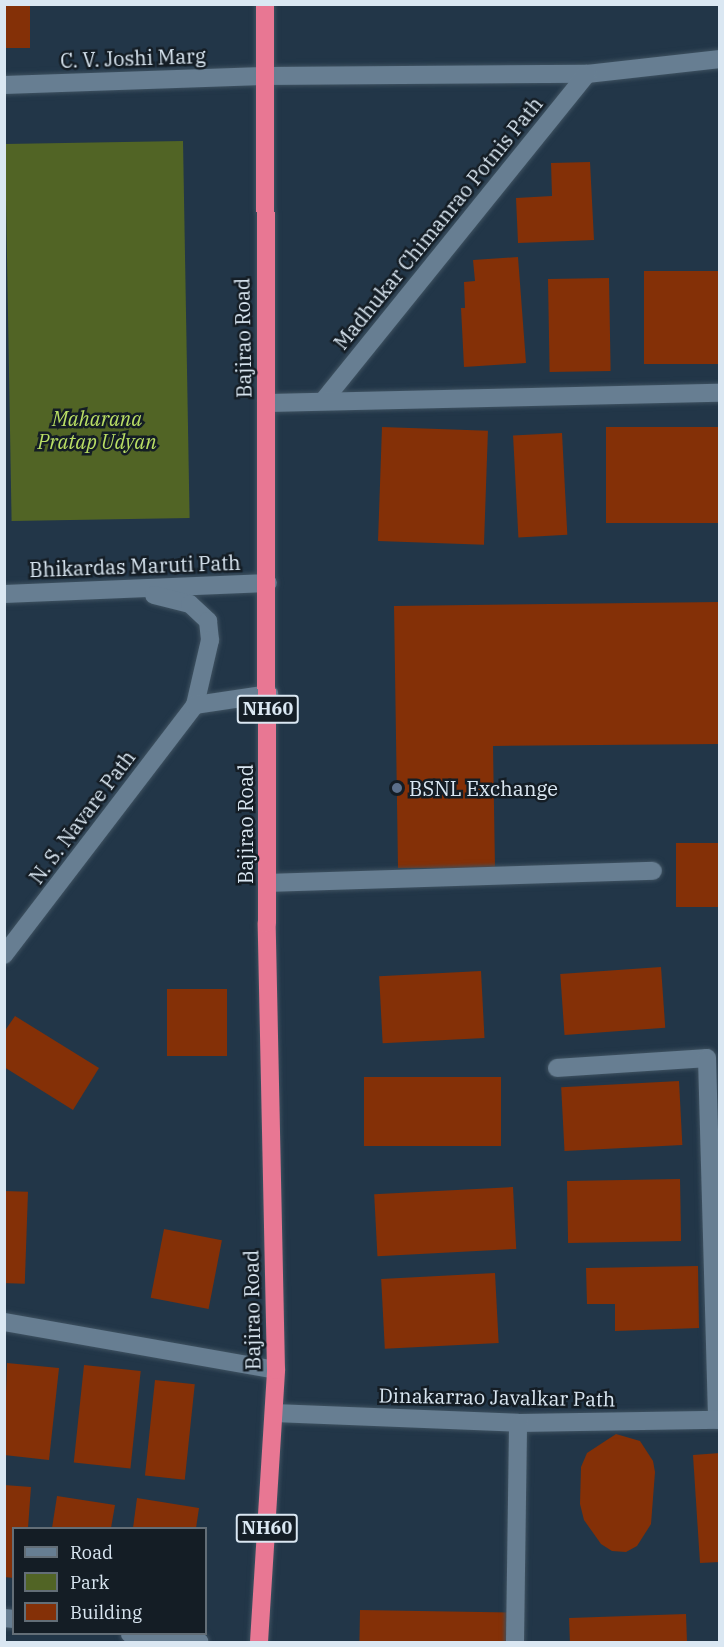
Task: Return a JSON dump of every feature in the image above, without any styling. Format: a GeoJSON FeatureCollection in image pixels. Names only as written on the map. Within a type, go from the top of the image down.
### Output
{"type":"FeatureCollection","features":[{"type":"Feature","properties":{"kind":"highway","name":"Bajirao Road"},"geometry":{"type":"LineString","coordinates":[[259,1642],[276,1370],[267,883],[268,583],[263,76],[265,4]]}},
{"type":"Feature","properties":{"kind":"street","name":"Madhukar Chimanrao Potnis Path"},"geometry":{"type":"LineString","coordinates":[[263,76],[587,74],[720,59]]}},
{"type":"Feature","properties":{"kind":"street","name":"Madhukar Chimanrao Potnis Path"},"geometry":{"type":"LineString","coordinates":[[324,399],[587,74]]}},
{"type":"Feature","properties":{"kind":"street","name":"C. V. Joshi Marg"},"geometry":{"type":"LineString","coordinates":[[4,85],[263,76]]}},
{"type":"Feature","properties":{"kind":"street"},"geometry":{"type":"LineString","coordinates":[[266,403],[324,399],[720,393]]}},
{"type":"Feature","properties":{"kind":"street","name":"Bhikardas Maruti Path"},"geometry":{"type":"LineString","coordinates":[[4,594],[268,583]]}},
{"type":"Feature","properties":{"kind":"street","name":"N. S. Navare Path"},"geometry":{"type":"LineString","coordinates":[[4,955],[195,705],[210,639],[208,621],[190,604],[135,590]]}},
{"type":"Feature","properties":{"kind":"street"},"geometry":{"type":"LineString","coordinates":[[195,705],[268,694]]}},
{"type":"Feature","properties":{"kind":"street"},"geometry":{"type":"LineString","coordinates":[[267,883],[653,871]]}},
{"type":"Feature","properties":{"kind":"street"},"geometry":{"type":"LineString","coordinates":[[557,1068],[707,1058],[718,1420]]}},
{"type":"Feature","properties":{"kind":"street"},"geometry":{"type":"LineString","coordinates":[[4,1322],[276,1370]]}},
{"type":"Feature","properties":{"kind":"street","name":"Dinakarrao Javalkar Path"},"geometry":{"type":"LineString","coordinates":[[274,1413],[518,1423],[718,1420]]}},
{"type":"Feature","properties":{"kind":"street"},"geometry":{"type":"LineString","coordinates":[[515,1642],[518,1423]]}},
{"type":"Feature","properties":{"kind":"street"},"geometry":{"type":"LineString","coordinates":[[139,1635],[200,1642]]}},
{"type":"Feature","properties":{"kind":"green space","name":"Maharana Pratap Udyan"},"geometry":{"type":"Polygon","coordinates":[[[183,141],[190,518],[12,521],[5,144],[183,141]]]}},
{"type":"Feature","properties":{"kind":"building"},"geometry":{"type":"Polygon","coordinates":[[[4,4],[30,4],[30,48],[4,48],[4,4]]]}},
{"type":"Feature","properties":{"kind":"building"},"geometry":{"type":"Polygon","coordinates":[[[590,162],[594,240],[518,243],[516,198],[552,196],[551,163],[590,162]]]}},
{"type":"Feature","properties":{"kind":"building"},"geometry":{"type":"Polygon","coordinates":[[[518,257],[526,363],[464,367],[461,308],[465,308],[464,282],[475,281],[473,260],[518,257]]]}},
{"type":"Feature","properties":{"kind":"building"},"geometry":{"type":"Polygon","coordinates":[[[644,271],[720,271],[720,364],[644,364],[644,271]]]}},
{"type":"Feature","properties":{"kind":"building"},"geometry":{"type":"Polygon","coordinates":[[[609,278],[611,371],[550,372],[548,279],[609,278]]]}},
{"type":"Feature","properties":{"kind":"building"},"geometry":{"type":"Polygon","coordinates":[[[382,427],[488,431],[484,545],[378,541],[382,427]]]}},
{"type":"Feature","properties":{"kind":"building"},"geometry":{"type":"Polygon","coordinates":[[[606,427],[720,427],[720,523],[606,523],[606,427]]]}},
{"type":"Feature","properties":{"kind":"building"},"geometry":{"type":"Polygon","coordinates":[[[562,433],[567,535],[518,537],[513,436],[562,433]]]}},
{"type":"Feature","properties":{"kind":"building"},"geometry":{"type":"Polygon","coordinates":[[[720,602],[720,744],[493,746],[495,868],[398,868],[394,606],[720,602]]]}},
{"type":"Feature","properties":{"kind":"building"},"geometry":{"type":"Polygon","coordinates":[[[676,843],[720,843],[720,907],[676,907],[676,843]]]}},
{"type":"Feature","properties":{"kind":"building"},"geometry":{"type":"Polygon","coordinates":[[[661,967],[665,1028],[565,1035],[560,974],[661,967]]]}},
{"type":"Feature","properties":{"kind":"building"},"geometry":{"type":"Polygon","coordinates":[[[481,971],[485,1038],[383,1043],[379,976],[481,971]]]}},
{"type":"Feature","properties":{"kind":"building"},"geometry":{"type":"Polygon","coordinates":[[[167,989],[227,989],[227,1056],[167,1056],[167,989]]]}},
{"type":"Feature","properties":{"kind":"building"},"geometry":{"type":"Polygon","coordinates":[[[15,1016],[99,1068],[73,1110],[4,1067],[4,1032],[15,1016]]]}},
{"type":"Feature","properties":{"kind":"building"},"geometry":{"type":"Polygon","coordinates":[[[364,1077],[501,1077],[501,1146],[364,1146],[364,1077]]]}},
{"type":"Feature","properties":{"kind":"building"},"geometry":{"type":"Polygon","coordinates":[[[679,1081],[682,1145],[565,1151],[561,1087],[679,1081]]]}},
{"type":"Feature","properties":{"kind":"building"},"geometry":{"type":"Polygon","coordinates":[[[680,1179],[681,1241],[568,1243],[567,1181],[680,1179]]]}},
{"type":"Feature","properties":{"kind":"building"},"geometry":{"type":"Polygon","coordinates":[[[513,1187],[516,1249],[377,1256],[374,1194],[513,1187]]]}},
{"type":"Feature","properties":{"kind":"building"},"geometry":{"type":"Polygon","coordinates":[[[4,1191],[28,1192],[25,1284],[4,1283],[4,1191]]]}},
{"type":"Feature","properties":{"kind":"building"},"geometry":{"type":"Polygon","coordinates":[[[164,1229],[222,1240],[209,1309],[151,1298],[164,1229]]]}},
{"type":"Feature","properties":{"kind":"building"},"geometry":{"type":"Polygon","coordinates":[[[698,1266],[699,1328],[615,1331],[615,1304],[587,1304],[586,1268],[698,1266]]]}},
{"type":"Feature","properties":{"kind":"building"},"geometry":{"type":"Polygon","coordinates":[[[495,1273],[499,1343],[385,1349],[381,1279],[495,1273]]]}},
{"type":"Feature","properties":{"kind":"building"},"geometry":{"type":"Polygon","coordinates":[[[7,1363],[59,1368],[49,1460],[4,1455],[7,1363]]]}},
{"type":"Feature","properties":{"kind":"building"},"geometry":{"type":"Polygon","coordinates":[[[84,1365],[141,1371],[130,1468],[74,1462],[84,1365]]]}},
{"type":"Feature","properties":{"kind":"building"},"geometry":{"type":"Polygon","coordinates":[[[155,1380],[195,1384],[185,1480],[145,1475],[155,1380]]]}},
{"type":"Feature","properties":{"kind":"building"},"geometry":{"type":"Polygon","coordinates":[[[616,1434],[640,1441],[653,1461],[655,1472],[651,1524],[637,1546],[626,1552],[612,1551],[601,1544],[584,1520],[580,1504],[581,1467],[587,1453],[616,1434]]]}},
{"type":"Feature","properties":{"kind":"building"},"geometry":{"type":"Polygon","coordinates":[[[720,1453],[720,1562],[700,1563],[693,1455],[720,1453]]]}},
{"type":"Feature","properties":{"kind":"building"},"geometry":{"type":"Polygon","coordinates":[[[4,1485],[31,1487],[28,1527],[12,1527],[12,1578],[4,1577],[4,1485]]]}},
{"type":"Feature","properties":{"kind":"building"},"geometry":{"type":"Polygon","coordinates":[[[57,1496],[115,1505],[111,1527],[52,1527],[57,1496]]]}},
{"type":"Feature","properties":{"kind":"building"},"geometry":{"type":"Polygon","coordinates":[[[137,1498],[199,1508],[196,1527],[133,1527],[137,1498]]]}},
{"type":"Feature","properties":{"kind":"building"},"geometry":{"type":"Polygon","coordinates":[[[360,1610],[516,1613],[515,1642],[359,1642],[360,1610]]]}},
{"type":"Feature","properties":{"kind":"building"},"geometry":{"type":"Polygon","coordinates":[[[686,1614],[687,1642],[570,1642],[569,1618],[686,1614]]]}},
{"type":"Feature","properties":{"kind":"place","name":"BSNL Exchange"},"geometry":{"type":"Point","coordinates":[397,788]}}]}
